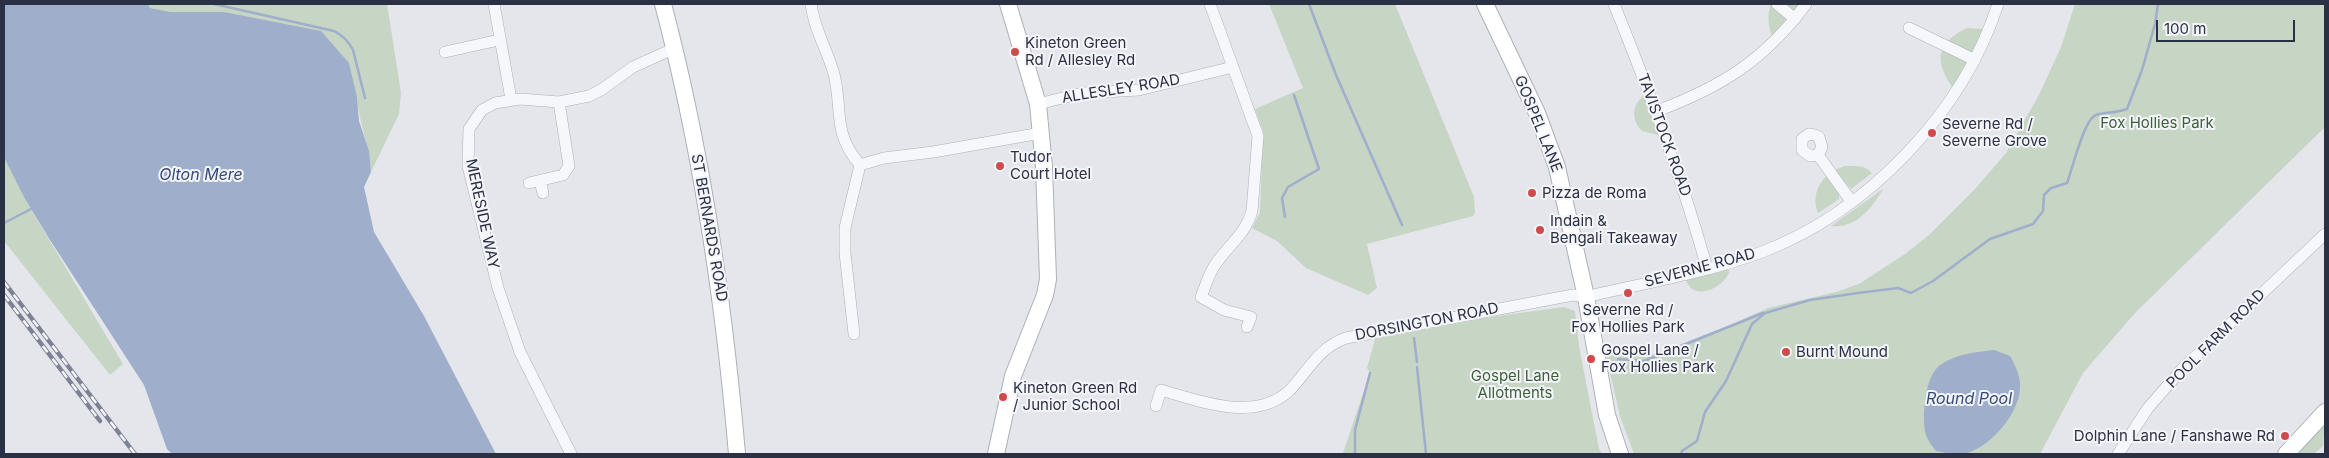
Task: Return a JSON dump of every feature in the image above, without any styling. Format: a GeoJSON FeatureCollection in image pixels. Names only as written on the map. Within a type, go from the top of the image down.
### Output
{"type":"FeatureCollection","features":[{"type":"Feature","properties":{"kind":"street"},"geometry":{"type":"LineString","coordinates":[[494,4],[511,99]]}},
{"type":"Feature","properties":{"kind":"street","name":"ST BERNARDS ROAD"},"geometry":{"type":"LineString","coordinates":[[663,4],[674,48],[711,234],[726,332],[737,454]]}},
{"type":"Feature","properties":{"kind":"street"},"geometry":{"type":"LineString","coordinates":[[810,4],[818,36],[833,72],[838,100],[840,131],[850,153],[860,165]]}},
{"type":"Feature","properties":{"kind":"street"},"geometry":{"type":"LineString","coordinates":[[996,454],[1013,376],[1045,295],[1048,279],[1038,104],[1008,4]]}},
{"type":"Feature","properties":{"kind":"street"},"geometry":{"type":"LineString","coordinates":[[1210,4],[1258,136],[1252,211],[1244,231],[1212,269],[1201,297],[1224,310],[1251,317],[1248,327]]}},
{"type":"Feature","properties":{"kind":"street","name":"GOSPEL LANE"},"geometry":{"type":"LineString","coordinates":[[1485,4],[1537,114],[1557,167],[1586,297],[1607,416],[1620,454]]}},
{"type":"Feature","properties":{"kind":"street","name":"TAVISTOCK ROAD"},"geometry":{"type":"LineString","coordinates":[[1614,4],[1657,111],[1694,218],[1707,268]]}},
{"type":"Feature","properties":{"kind":"street"},"geometry":{"type":"LineString","coordinates":[[1776,4],[1795,19]]}},
{"type":"Feature","properties":{"kind":"street"},"geometry":{"type":"LineString","coordinates":[[1657,111],[1708,90],[1729,78],[1774,42],[1806,4]]}},
{"type":"Feature","properties":{"kind":"street","name":"SEVERNE ROAD"},"geometry":{"type":"LineString","coordinates":[[1586,297],[1707,268],[1763,252],[1792,239],[1820,223],[1880,178],[1930,130],[1956,93],[1975,60],[1998,4]]}},
{"type":"Feature","properties":{"kind":"street"},"geometry":{"type":"LineString","coordinates":[[1909,28],[1975,60]]}},
{"type":"Feature","properties":{"kind":"street"},"geometry":{"type":"LineString","coordinates":[[445,52],[500,40]]}},
{"type":"Feature","properties":{"kind":"street","name":"MERESIDE WAY"},"geometry":{"type":"LineString","coordinates":[[571,454],[520,352],[498,288],[468,166],[469,129],[475,118],[495,103],[511,99],[559,102],[595,93],[633,67],[674,48]]}},
{"type":"Feature","properties":{"kind":"street","name":"ALLESLEY ROAD"},"geometry":{"type":"LineString","coordinates":[[1038,104],[1083,94],[1140,90],[1233,67]]}},
{"type":"Feature","properties":{"kind":"street"},"geometry":{"type":"LineString","coordinates":[[543,193],[534,182],[563,175],[570,166],[559,102]]}},
{"type":"Feature","properties":{"kind":"street"},"geometry":{"type":"LineString","coordinates":[[860,165],[884,158],[934,152],[1041,133]]}},
{"type":"Feature","properties":{"kind":"street"},"geometry":{"type":"LineString","coordinates":[[1818,155],[1850,201]]}},
{"type":"Feature","properties":{"kind":"street"},"geometry":{"type":"LineString","coordinates":[[854,334],[845,253],[845,228],[860,165]]}},
{"type":"Feature","properties":{"kind":"street","name":"POOL FARM ROAD"},"geometry":{"type":"LineString","coordinates":[[2118,454],[2148,408],[2182,368],[2325,236]]}},
{"type":"Feature","properties":{"kind":"street","name":"DORSINGTON ROAD"},"geometry":{"type":"LineString","coordinates":[[1156,406],[1160,390],[1214,405],[1247,408],[1280,397],[1289,390],[1320,352],[1346,338],[1564,296],[1586,297]]}},
{"type":"Feature","properties":{"kind":"street"},"geometry":{"type":"LineString","coordinates":[[2286,454],[2325,412]]}},
{"type":"Feature","properties":{"kind":"green space"},"geometry":{"type":"Polygon","coordinates":[[[148,4],[387,4],[401,93],[399,114],[371,172],[357,97],[224,12],[171,12],[150,8],[148,4]]]}},
{"type":"Feature","properties":{"kind":"green space"},"geometry":{"type":"Polygon","coordinates":[[[1269,4],[1395,4],[1474,197],[1475,213],[1473,216],[1367,244],[1377,288],[1368,295],[1306,268],[1277,241],[1252,228],[1260,213],[1263,131],[1255,109],[1303,88],[1269,4]]]}},
{"type":"Feature","properties":{"kind":"green space"},"geometry":{"type":"Polygon","coordinates":[[[1771,4],[1806,4],[1774,42],[1769,23],[1771,4]]]}},
{"type":"Feature","properties":{"kind":"green space","name":"Fox Hollies Park"},"geometry":{"type":"Polygon","coordinates":[[[2075,4],[2325,4],[2325,127],[2135,313],[2083,373],[2040,454],[1634,454],[1620,416],[1606,355],[1647,357],[1768,308],[1836,292],[1859,284],[1905,254],[1929,235],[1975,189],[2006,153],[2039,95],[2061,47],[2075,4]]]}},
{"type":"Feature","properties":{"kind":"green space"},"geometry":{"type":"Polygon","coordinates":[[[1967,28],[1985,29],[1954,90],[1943,71],[1941,54],[1943,47],[1948,41],[1967,28]]]}},
{"type":"Feature","properties":{"kind":"green space"},"geometry":{"type":"Polygon","coordinates":[[[1649,91],[1666,137],[1642,131],[1635,120],[1634,115],[1637,105],[1649,91]]]}},
{"type":"Feature","properties":{"kind":"green space"},"geometry":{"type":"Polygon","coordinates":[[[4,144],[25,199],[123,364],[110,375],[4,241],[4,144]]]}},
{"type":"Feature","properties":{"kind":"green space"},"geometry":{"type":"Polygon","coordinates":[[[1845,166],[1863,167],[1872,173],[1851,189],[1834,170],[1845,166]]]}},
{"type":"Feature","properties":{"kind":"green space"},"geometry":{"type":"Polygon","coordinates":[[[1828,174],[1839,193],[1839,199],[1818,213],[1815,202],[1817,192],[1828,174]]]}},
{"type":"Feature","properties":{"kind":"green space"},"geometry":{"type":"Polygon","coordinates":[[[1883,189],[1874,203],[1856,221],[1840,226],[1831,226],[1883,189]]]}},
{"type":"Feature","properties":{"kind":"green space"},"geometry":{"type":"Polygon","coordinates":[[[1728,268],[1729,272],[1721,283],[1715,288],[1701,292],[1689,286],[1686,279],[1728,268]]]}},
{"type":"Feature","properties":{"kind":"green space","name":"Gospel Lane Allotments"},"geometry":{"type":"Polygon","coordinates":[[[1564,307],[1575,311],[1579,346],[1599,449],[1602,454],[1327,454],[1343,453],[1370,373],[1367,368],[1375,339],[1490,317],[1564,307]]]}},
{"type":"Feature","properties":{"kind":"green space"},"geometry":{"type":"Polygon","coordinates":[[[2325,422],[2323,446],[2314,454],[2295,454],[2325,422]]]}},
{"type":"Feature","properties":{"kind":"water","name":"Olton Mere"},"geometry":{"type":"Polygon","coordinates":[[[4,4],[148,4],[150,8],[171,12],[224,12],[321,31],[349,63],[357,97],[359,121],[369,151],[371,172],[364,187],[374,232],[424,316],[496,454],[172,454],[167,449],[144,385],[50,240],[25,199],[4,157],[4,4]]]}},
{"type":"Feature","properties":{"kind":"water","name":"Round Pool"},"geometry":{"type":"Polygon","coordinates":[[[1994,350],[2010,356],[2019,376],[2020,389],[2018,399],[2009,419],[1994,437],[1967,453],[1952,454],[1936,451],[1926,435],[1924,419],[1927,388],[1934,371],[1945,362],[1958,356],[1994,350]]]}},
{"type":"Feature","properties":{"kind":"waterway"},"geometry":{"type":"LineString","coordinates":[[214,4],[334,31],[353,50],[365,98]]}},
{"type":"Feature","properties":{"kind":"waterway"},"geometry":{"type":"LineString","coordinates":[[1309,4],[1336,75],[1402,225]]}},
{"type":"Feature","properties":{"kind":"waterway"},"geometry":{"type":"LineString","coordinates":[[1681,454],[1682,451],[1697,441],[1705,412],[1726,381],[1752,324],[1765,313],[1810,300],[1858,293],[1898,288],[1911,293],[1933,281],[1990,239],[2033,224],[2043,211],[2044,195],[2051,188],[2067,183],[2087,125],[2096,115],[2127,109],[2142,70],[2155,24],[2158,4]]}},
{"type":"Feature","properties":{"kind":"waterway"},"geometry":{"type":"LineString","coordinates":[[1285,217],[1282,198],[1288,187],[1319,169],[1294,95]]}},
{"type":"Feature","properties":{"kind":"waterway"},"geometry":{"type":"LineString","coordinates":[[4,223],[31,209]]}},
{"type":"Feature","properties":{"kind":"waterway"},"geometry":{"type":"LineString","coordinates":[[1618,359],[1644,361],[1763,313]]}},
{"type":"Feature","properties":{"kind":"waterway"},"geometry":{"type":"LineString","coordinates":[[1414,338],[1417,362]]}},
{"type":"Feature","properties":{"kind":"waterway"},"geometry":{"type":"LineString","coordinates":[[1417,367],[1426,454]]}},
{"type":"Feature","properties":{"kind":"waterway"},"geometry":{"type":"LineString","coordinates":[[1355,454],[1355,430],[1370,373]]}},
{"type":"Feature","properties":{"kind":"railway"},"geometry":{"type":"LineString","coordinates":[[4,282],[135,454]]}},
{"type":"Feature","properties":{"kind":"railway"},"geometry":{"type":"LineString","coordinates":[[4,295],[100,421]]}},
{"type":"Feature","properties":{"kind":"place","name":"Kineton Green Rd / Allesley Rd"},"geometry":{"type":"Point","coordinates":[1015,52]}},
{"type":"Feature","properties":{"kind":"place","name":"Severne Rd / Severne Grove"},"geometry":{"type":"Point","coordinates":[1932,133]}},
{"type":"Feature","properties":{"kind":"place","name":"Tudor Court Hotel"},"geometry":{"type":"Point","coordinates":[1000,166]}},
{"type":"Feature","properties":{"kind":"place","name":"Pizza de Roma"},"geometry":{"type":"Point","coordinates":[1532,193]}},
{"type":"Feature","properties":{"kind":"place","name":"Indain & Bengali Takeaway"},"geometry":{"type":"Point","coordinates":[1540,230]}},
{"type":"Feature","properties":{"kind":"place","name":"Severne Rd / Fox Hollies Park"},"geometry":{"type":"Point","coordinates":[1628,293]}},
{"type":"Feature","properties":{"kind":"place","name":"Burnt Mound"},"geometry":{"type":"Point","coordinates":[1786,352]}},
{"type":"Feature","properties":{"kind":"place","name":"Gospel Lane / Fox Hollies Park"},"geometry":{"type":"Point","coordinates":[1591,359]}},
{"type":"Feature","properties":{"kind":"place","name":"Kineton Green Rd / Junior School"},"geometry":{"type":"Point","coordinates":[1003,397]}},
{"type":"Feature","properties":{"kind":"place","name":"Dolphin Lane / Fanshawe Rd"},"geometry":{"type":"Point","coordinates":[2285,436]}}]}
